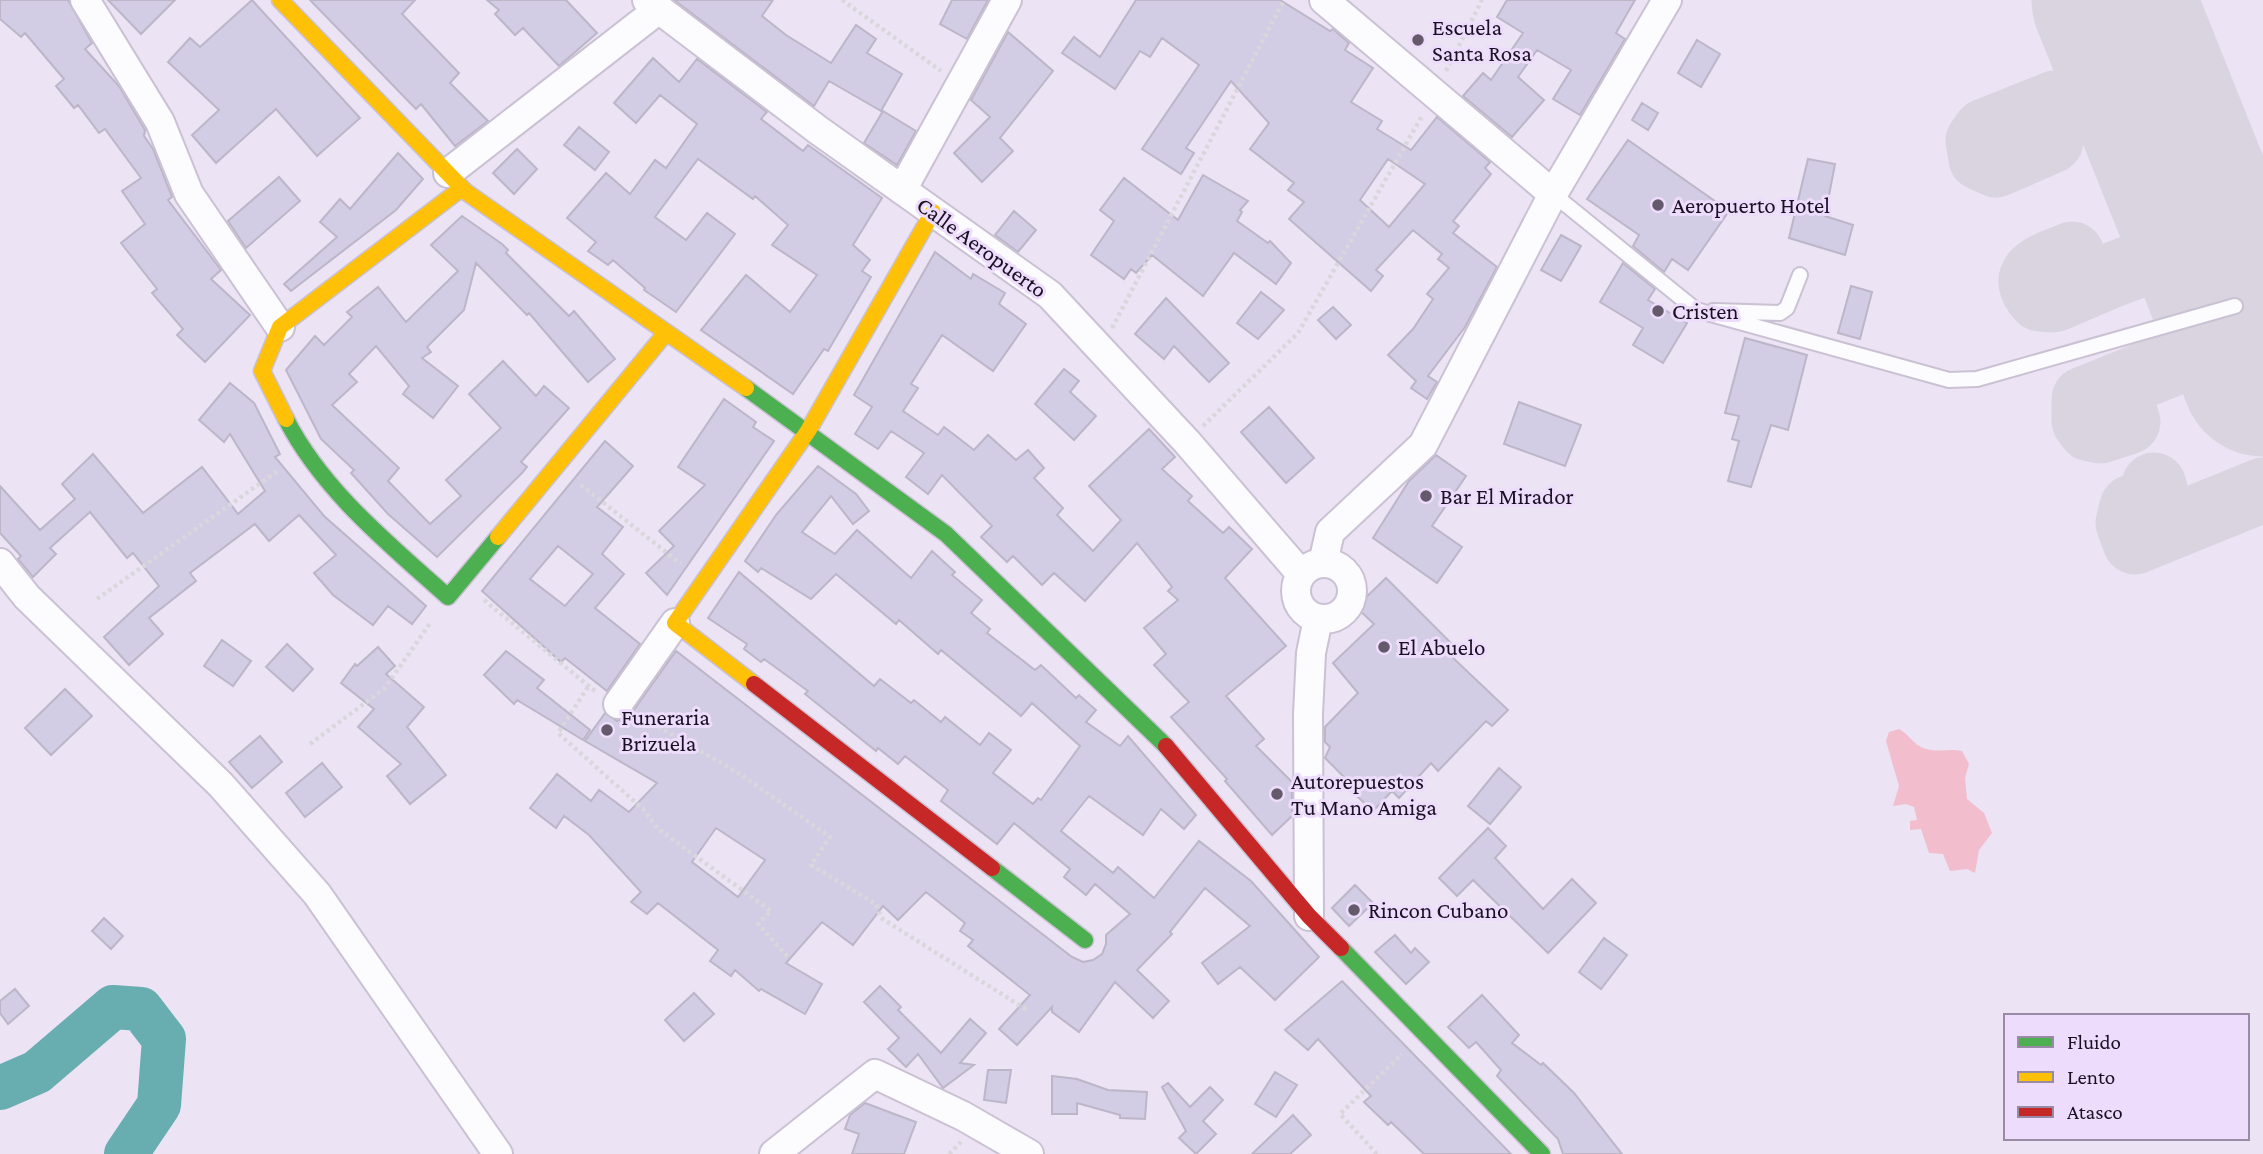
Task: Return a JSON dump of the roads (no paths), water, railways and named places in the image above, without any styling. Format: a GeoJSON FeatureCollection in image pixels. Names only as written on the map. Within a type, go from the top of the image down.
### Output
{"type":"FeatureCollection","features":[{"type":"Feature","properties":{"kind":"street"},"geometry":{"type":"LineString","coordinates":[[85,0],[160,122],[189,194],[279,327]]}},
{"type":"Feature","properties":{"kind":"street"},"geometry":{"type":"LineString","coordinates":[[280,0],[455,180],[665,334],[808,431],[946,534],[1153,730],[1309,916],[1542,1154]]}},
{"type":"Feature","properties":{"kind":"street"},"geometry":{"type":"LineString","coordinates":[[902,190],[1007,0]]}},
{"type":"Feature","properties":{"kind":"street"},"geometry":{"type":"LineString","coordinates":[[1324,0],[1436,92],[1553,194]]}},
{"type":"Feature","properties":{"kind":"street"},"geometry":{"type":"LineString","coordinates":[[1312,568],[1345,572],[1351,582],[1349,606],[1330,619],[1318,620],[1305,613],[1297,601],[1296,587],[1312,568],[1330,532],[1423,445],[1553,194],[1667,0]]}},
{"type":"Feature","properties":{"kind":"street"},"geometry":{"type":"LineString","coordinates":[[653,4],[455,180],[279,327],[262,371],[303,452],[373,528],[448,597],[558,467],[665,334]]}},
{"type":"Feature","properties":{"kind":"street","name":"Calle Aeropuerto"},"geometry":{"type":"LineString","coordinates":[[653,4],[818,131],[1051,295],[1186,442],[1312,568]]}},
{"type":"Feature","properties":{"kind":"street"},"geometry":{"type":"LineString","coordinates":[[618,704],[808,431],[933,212]]}},
{"type":"Feature","properties":{"kind":"street"},"geometry":{"type":"LineString","coordinates":[[0,563],[27,597],[220,785],[317,894],[498,1154]]}},
{"type":"Feature","properties":{"kind":"street"},"geometry":{"type":"LineString","coordinates":[[1309,916],[1308,714],[1311,653],[1318,620]]}},
{"type":"Feature","properties":{"kind":"street"},"geometry":{"type":"LineString","coordinates":[[675,623],[1084,940]]}},
{"type":"Feature","properties":{"kind":"street"},"geometry":{"type":"LineString","coordinates":[[774,1154],[875,1074],[963,1116],[1029,1154]]}},
{"type":"Feature","properties":{"kind":"lane"},"geometry":{"type":"LineString","coordinates":[[1553,194],[1696,310],[1949,380],[1977,379],[2235,306]]}},
{"type":"Feature","properties":{"kind":"lane"},"geometry":{"type":"LineString","coordinates":[[1711,315],[1718,309],[1780,313],[1787,308],[1800,275]]}},
{"type":"Feature","properties":{"kind":"waterway"},"geometry":{"type":"LineString","coordinates":[[0,1088],[37,1072],[113,1007],[141,1009],[164,1039],[159,1105],[126,1154]]}},
{"type":"Feature","properties":{"kind":"place","name":"Escuela Santa Rosa"},"geometry":{"type":"Point","coordinates":[1418,40]}},
{"type":"Feature","properties":{"kind":"place","name":"Aeropuerto Hotel"},"geometry":{"type":"Point","coordinates":[1658,205]}},
{"type":"Feature","properties":{"kind":"place","name":"Cristen"},"geometry":{"type":"Point","coordinates":[1658,311]}},
{"type":"Feature","properties":{"kind":"place","name":"Bar El Mirador"},"geometry":{"type":"Point","coordinates":[1426,496]}},
{"type":"Feature","properties":{"kind":"place","name":"El Abuelo"},"geometry":{"type":"Point","coordinates":[1384,647]}},
{"type":"Feature","properties":{"kind":"place","name":"Funeraria Brizuela"},"geometry":{"type":"Point","coordinates":[607,730]}},
{"type":"Feature","properties":{"kind":"place","name":"Autorepuestos Tu Mano Amiga"},"geometry":{"type":"Point","coordinates":[1277,794]}},
{"type":"Feature","properties":{"kind":"place","name":"Rincon Cubano"},"geometry":{"type":"Point","coordinates":[1354,910]}}]}
